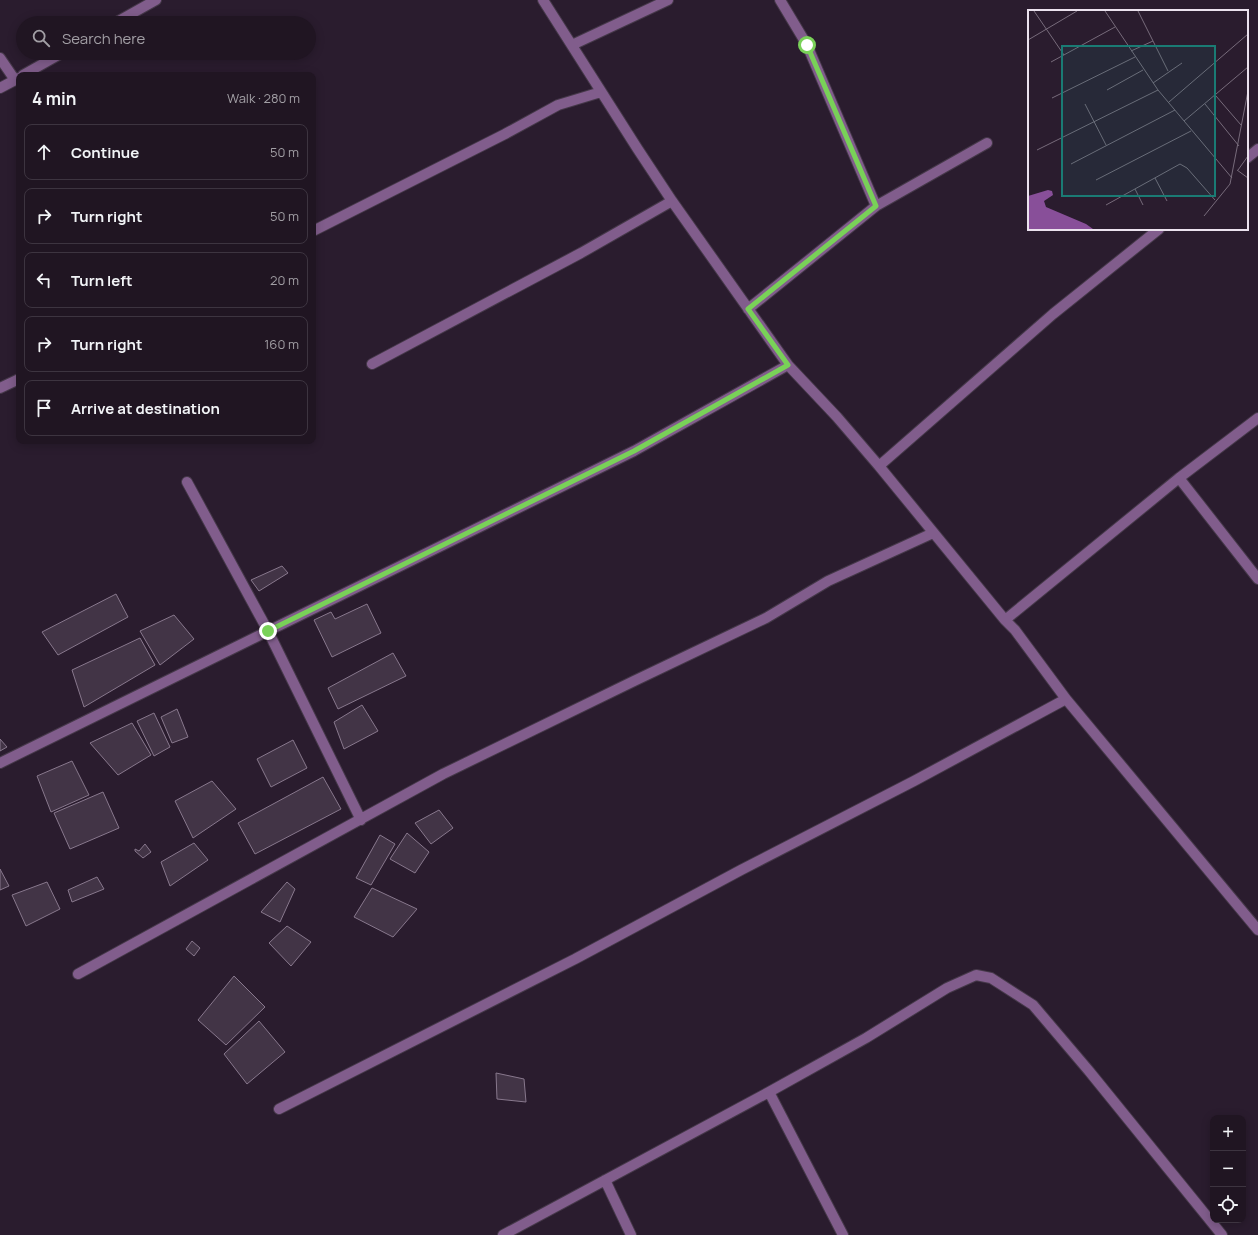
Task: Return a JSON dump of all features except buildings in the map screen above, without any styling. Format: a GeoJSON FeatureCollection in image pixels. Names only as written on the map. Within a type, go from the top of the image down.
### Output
{"type":"FeatureCollection","features":[{"type":"Feature","properties":{"kind":"street"},"geometry":{"type":"LineString","coordinates":[[128,16],[156,0]]}},
{"type":"Feature","properties":{"kind":"street"},"geometry":{"type":"LineString","coordinates":[[543,0],[672,201],[788,365],[837,417],[879,466],[1004,620],[1015,630],[1066,699],[1258,930]]}},
{"type":"Feature","properties":{"kind":"street"},"geometry":{"type":"LineString","coordinates":[[572,45],[668,0]]}},
{"type":"Feature","properties":{"kind":"street"},"geometry":{"type":"LineString","coordinates":[[780,0],[807,45],[876,206]]}},
{"type":"Feature","properties":{"kind":"street"},"geometry":{"type":"LineString","coordinates":[[0,58],[16,75]]}},
{"type":"Feature","properties":{"kind":"street"},"geometry":{"type":"LineString","coordinates":[[29,72],[50,60]]}},
{"type":"Feature","properties":{"kind":"street"},"geometry":{"type":"LineString","coordinates":[[0,88],[16,80]]}},
{"type":"Feature","properties":{"kind":"street"},"geometry":{"type":"LineString","coordinates":[[316,229],[505,134],[558,105],[601,92]]}},
{"type":"Feature","properties":{"kind":"street"},"geometry":{"type":"LineString","coordinates":[[748,309],[876,206],[987,143]]}},
{"type":"Feature","properties":{"kind":"street"},"geometry":{"type":"LineString","coordinates":[[1248,157],[1258,149]]}},
{"type":"Feature","properties":{"kind":"street"},"geometry":{"type":"LineString","coordinates":[[372,364],[581,253],[672,201]]}},
{"type":"Feature","properties":{"kind":"street"},"geometry":{"type":"LineString","coordinates":[[879,466],[1054,314],[1159,230]]}},
{"type":"Feature","properties":{"kind":"street"},"geometry":{"type":"LineString","coordinates":[[0,763],[634,451],[788,365]]}},
{"type":"Feature","properties":{"kind":"street"},"geometry":{"type":"LineString","coordinates":[[0,388],[16,380]]}},
{"type":"Feature","properties":{"kind":"street"},"geometry":{"type":"LineString","coordinates":[[1004,620],[1179,478],[1258,418]]}},
{"type":"Feature","properties":{"kind":"street"},"geometry":{"type":"LineString","coordinates":[[1179,478],[1258,579]]}},
{"type":"Feature","properties":{"kind":"street"},"geometry":{"type":"LineString","coordinates":[[187,482],[268,631],[361,820]]}},
{"type":"Feature","properties":{"kind":"street"},"geometry":{"type":"LineString","coordinates":[[78,974],[443,774],[766,618],[828,581],[933,533]]}},
{"type":"Feature","properties":{"kind":"street"},"geometry":{"type":"LineString","coordinates":[[279,1109],[575,959],[741,870],[914,781],[1066,699]]}},
{"type":"Feature","properties":{"kind":"street"},"geometry":{"type":"LineString","coordinates":[[503,1235],[769,1092],[866,1038],[963,980],[976,975],[990,978],[1033,1005],[1089,1071],[1152,1151],[1222,1235]]}},
{"type":"Feature","properties":{"kind":"street"},"geometry":{"type":"LineString","coordinates":[[769,1092],[843,1235]]}},
{"type":"Feature","properties":{"kind":"street"},"geometry":{"type":"LineString","coordinates":[[605,1180],[631,1235]]}},
{"type":"Feature","properties":{"kind":"route"},"geometry":{"type":"LineString","coordinates":[[268,631],[634,451],[788,365],[748,309],[876,206],[807,45]]}}]}
